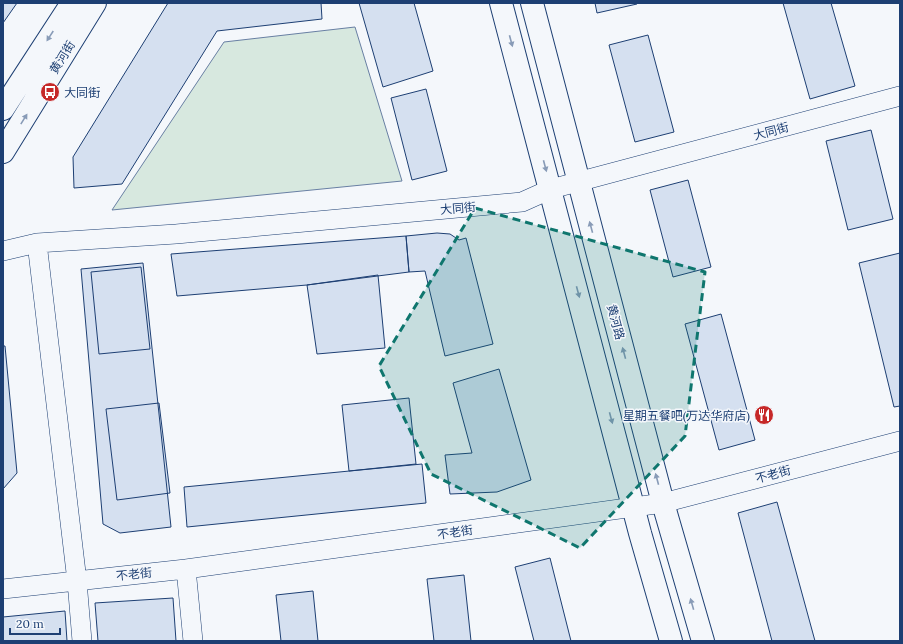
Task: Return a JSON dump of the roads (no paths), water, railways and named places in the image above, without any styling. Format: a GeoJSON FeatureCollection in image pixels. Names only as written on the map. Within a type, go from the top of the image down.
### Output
{"type":"FeatureCollection","features":[{"type":"Feature","properties":{"kind":"main road","name":"黄河街"},"geometry":{"type":"LineString","coordinates":[[3,109],[72,3]]}},
{"type":"Feature","properties":{"kind":"main road","name":"黄河街"},"geometry":{"type":"LineString","coordinates":[[3,152],[95,3]]}},
{"type":"Feature","properties":{"kind":"main road"},"geometry":{"type":"LineString","coordinates":[[501,3],[634,508],[671,641]]}},
{"type":"Feature","properties":{"kind":"main road","name":"黄河路"},"geometry":{"type":"LineString","coordinates":[[532,3],[663,503],[703,641]]}},
{"type":"Feature","properties":{"kind":"street","name":"大同街"},"geometry":{"type":"LineString","coordinates":[[3,250],[37,244],[176,234],[522,202],[551,189],[900,96]]}},
{"type":"Feature","properties":{"kind":"street"},"geometry":{"type":"LineString","coordinates":[[37,244],[77,580],[82,641]]}},
{"type":"Feature","properties":{"kind":"street","name":"不老街"},"geometry":{"type":"LineString","coordinates":[[3,589],[186,569],[634,508],[663,503],[900,440]]}},
{"type":"Feature","properties":{"kind":"street"},"geometry":{"type":"LineString","coordinates":[[186,569],[193,641]]}},
{"type":"Feature","properties":{"kind":"place","name":"大同街"},"geometry":{"type":"Point","coordinates":[50,92]}},
{"type":"Feature","properties":{"kind":"place","name":"星期五餐吧(万达华府店)"},"geometry":{"type":"Point","coordinates":[764,415]}}]}
